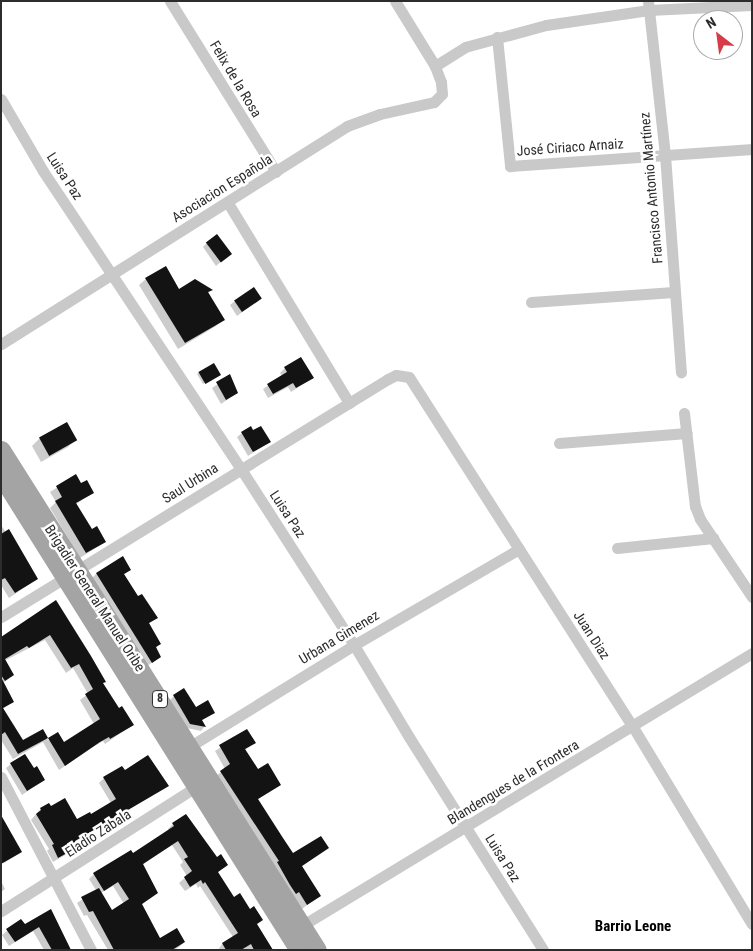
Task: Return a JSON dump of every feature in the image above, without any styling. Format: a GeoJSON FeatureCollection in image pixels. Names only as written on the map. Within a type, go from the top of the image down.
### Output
{"type":"FeatureCollection","features":[{"type":"Feature","properties":{"kind":"main road","name":"Brigadier General Manuel Oribe"},"geometry":{"type":"LineString","coordinates":[[3,464],[296,929],[317,950]]}},
{"type":"Feature","properties":{"kind":"main road","name":"Brigadier General Manuel Oribe"},"geometry":{"type":"LineString","coordinates":[[296,929],[299,950]]}},
{"type":"Feature","properties":{"kind":"street","name":"Felix de la Rosa"},"geometry":{"type":"LineString","coordinates":[[170,1],[276,172]]}},
{"type":"Feature","properties":{"kind":"street"},"geometry":{"type":"LineString","coordinates":[[395,1],[435,66],[465,47],[546,25],[649,6],[752,5]]}},
{"type":"Feature","properties":{"kind":"street","name":"Francisco Antonio Martínez"},"geometry":{"type":"LineString","coordinates":[[649,6],[665,155],[681,372]]}},
{"type":"Feature","properties":{"kind":"street","name":"José Ciriaco Arnaiz"},"geometry":{"type":"LineString","coordinates":[[497,37],[510,166],[752,149]]}},
{"type":"Feature","properties":{"kind":"street","name":"Asociacion Española"},"geometry":{"type":"LineString","coordinates":[[1,344],[347,126],[380,114],[434,102],[442,94],[441,82],[435,66]]}},
{"type":"Feature","properties":{"kind":"street","name":"Luisa Paz"},"geometry":{"type":"LineString","coordinates":[[1,99],[42,171],[241,469],[354,645],[543,950]]}},
{"type":"Feature","properties":{"kind":"street"},"geometry":{"type":"LineString","coordinates":[[228,202],[349,403]]}},
{"type":"Feature","properties":{"kind":"street"},"geometry":{"type":"LineString","coordinates":[[531,302],[674,292]]}},
{"type":"Feature","properties":{"kind":"street","name":"Saul Urbina"},"geometry":{"type":"LineString","coordinates":[[1,617],[396,375]]}},
{"type":"Feature","properties":{"kind":"street","name":"Juan Diaz"},"geometry":{"type":"LineString","coordinates":[[396,375],[409,377],[632,727],[752,924]]}},
{"type":"Feature","properties":{"kind":"street"},"geometry":{"type":"LineString","coordinates":[[684,413],[695,506],[713,538],[752,597]]}},
{"type":"Feature","properties":{"kind":"street"},"geometry":{"type":"LineString","coordinates":[[559,442],[687,432]]}},
{"type":"Feature","properties":{"kind":"street"},"geometry":{"type":"LineString","coordinates":[[618,548],[713,538]]}},
{"type":"Feature","properties":{"kind":"street","name":"Urbana Gimenez"},"geometry":{"type":"LineString","coordinates":[[184,750],[354,645],[519,549]]}},
{"type":"Feature","properties":{"kind":"street","name":"Blandengues de la Frontera"},"geometry":{"type":"LineString","coordinates":[[296,929],[466,828],[752,653]]}},
{"type":"Feature","properties":{"kind":"street"},"geometry":{"type":"LineString","coordinates":[[1,777],[91,950]]}},
{"type":"Feature","properties":{"kind":"street","name":"Eladio Zabala"},"geometry":{"type":"LineString","coordinates":[[1,912],[203,782]]}},
{"type":"Feature","properties":{"kind":"building"},"geometry":{"type":"Polygon","coordinates":[[[217,234],[232,254],[221,262],[206,242],[217,234]]]}},
{"type":"Feature","properties":{"kind":"building"},"geometry":{"type":"Polygon","coordinates":[[[166,266],[179,289],[195,279],[213,290],[208,292],[225,320],[185,343],[145,278],[166,266]]]}},
{"type":"Feature","properties":{"kind":"building"},"geometry":{"type":"Polygon","coordinates":[[[254,287],[262,299],[242,312],[234,300],[254,287]]]}},
{"type":"Feature","properties":{"kind":"building"},"geometry":{"type":"Polygon","coordinates":[[[301,357],[314,378],[296,388],[293,383],[273,394],[267,384],[287,372],[284,367],[301,357]]]}},
{"type":"Feature","properties":{"kind":"building"},"geometry":{"type":"Polygon","coordinates":[[[214,363],[221,375],[205,384],[198,372],[214,363]]]}},
{"type":"Feature","properties":{"kind":"building"},"geometry":{"type":"Polygon","coordinates":[[[230,374],[238,393],[226,400],[216,382],[230,374]]]}},
{"type":"Feature","properties":{"kind":"building"},"geometry":{"type":"Polygon","coordinates":[[[67,422],[77,440],[49,456],[39,438],[67,422]]]}},
{"type":"Feature","properties":{"kind":"building"},"geometry":{"type":"Polygon","coordinates":[[[251,426],[253,430],[261,426],[271,442],[253,452],[241,432],[251,426]]]}},
{"type":"Feature","properties":{"kind":"building"},"geometry":{"type":"Polygon","coordinates":[[[76,474],[81,483],[87,480],[94,493],[76,503],[92,529],[97,526],[106,542],[86,553],[55,501],[62,497],[56,486],[76,474]]]}},
{"type":"Feature","properties":{"kind":"building"},"geometry":{"type":"Polygon","coordinates":[[[9,529],[38,579],[15,593],[5,578],[1,580],[1,534],[9,529]]]}},
{"type":"Feature","properties":{"kind":"building"},"geometry":{"type":"Polygon","coordinates":[[[123,556],[131,570],[124,574],[138,596],[142,594],[158,618],[149,623],[161,644],[156,647],[161,657],[152,663],[96,573],[123,556]]]}},
{"type":"Feature","properties":{"kind":"building"},"geometry":{"type":"Polygon","coordinates":[[[56,600],[106,682],[103,683],[119,708],[122,706],[134,725],[110,739],[109,737],[100,742],[65,766],[48,738],[58,732],[64,742],[100,719],[85,694],[93,689],[79,664],[71,668],[50,635],[29,648],[27,646],[5,659],[14,675],[5,681],[1,675],[1,637],[56,600]]]}},
{"type":"Feature","properties":{"kind":"building"},"geometry":{"type":"Polygon","coordinates":[[[1,677],[14,702],[3,708],[23,740],[43,729],[48,738],[18,754],[5,732],[1,735],[1,677]]]}},
{"type":"Feature","properties":{"kind":"building"},"geometry":{"type":"Polygon","coordinates":[[[184,688],[196,707],[208,700],[215,713],[202,720],[206,727],[190,724],[173,695],[184,688]]]}},
{"type":"Feature","properties":{"kind":"building"},"geometry":{"type":"Polygon","coordinates":[[[247,729],[256,743],[245,749],[258,769],[268,763],[281,785],[258,799],[293,853],[321,836],[329,848],[302,866],[321,896],[307,905],[299,892],[296,894],[290,885],[277,862],[279,861],[220,771],[230,764],[219,745],[247,729]]]}},
{"type":"Feature","properties":{"kind":"building"},"geometry":{"type":"Polygon","coordinates":[[[25,754],[34,768],[37,766],[45,780],[27,791],[10,763],[25,754]]]}},
{"type":"Feature","properties":{"kind":"building"},"geometry":{"type":"Polygon","coordinates":[[[148,755],[169,786],[75,841],[78,847],[58,858],[52,845],[54,844],[36,814],[41,810],[40,808],[49,803],[51,806],[65,798],[77,819],[90,812],[91,814],[116,799],[103,777],[122,766],[125,770],[148,755]]]}},
{"type":"Feature","properties":{"kind":"building"},"geometry":{"type":"Polygon","coordinates":[[[186,814],[217,857],[221,854],[228,865],[218,872],[234,897],[240,893],[250,909],[254,906],[263,920],[257,924],[273,950],[254,950],[251,944],[241,950],[226,950],[222,943],[238,933],[205,882],[203,884],[201,880],[190,887],[184,877],[192,871],[184,859],[188,857],[178,841],[143,864],[158,893],[142,904],[160,938],[177,928],[185,942],[172,950],[114,950],[93,911],[89,912],[81,897],[99,888],[112,910],[129,899],[118,882],[104,891],[93,873],[131,850],[133,853],[174,826],[172,823],[186,814]]]}},
{"type":"Feature","properties":{"kind":"building"},"geometry":{"type":"Polygon","coordinates":[[[1,815],[22,852],[1,864],[1,815]]]}},
{"type":"Feature","properties":{"kind":"building"},"geometry":{"type":"Polygon","coordinates":[[[51,909],[71,950],[52,950],[39,927],[15,942],[6,929],[21,919],[25,924],[51,909]]]}},
{"type":"Feature","properties":{"kind":"district","name":"Barrio Leone"},"geometry":{"type":"Point","coordinates":[633,927]}}]}
